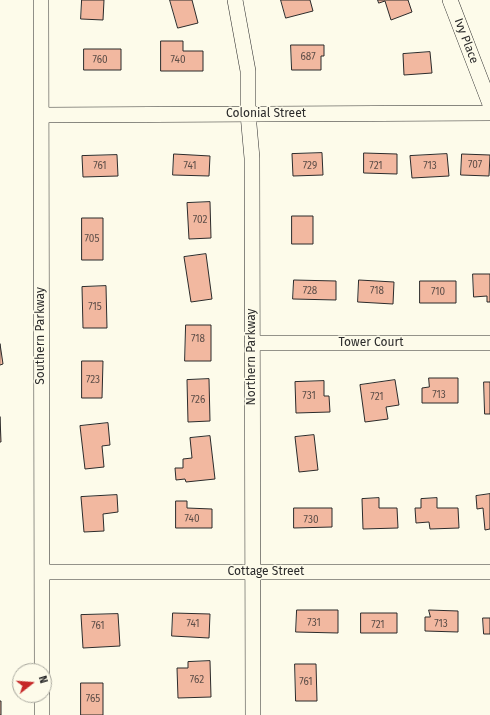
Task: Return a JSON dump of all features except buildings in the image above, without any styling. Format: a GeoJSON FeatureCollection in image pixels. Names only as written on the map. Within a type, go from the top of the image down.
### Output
{"type":"FeatureCollection","features":[{"type":"Feature","properties":{"kind":"street","name":"Southern Parkway"},"geometry":{"type":"LineString","coordinates":[[41,0],[42,663]]}},
{"type":"Feature","properties":{"kind":"street","name":"Northern Parkway"},"geometry":{"type":"LineString","coordinates":[[235,0],[248,71],[248,114],[252,158],[253,715]]}},
{"type":"Feature","properties":{"kind":"street","name":"Ivy Place"},"geometry":{"type":"LineString","coordinates":[[450,0],[490,104]]}},
{"type":"Feature","properties":{"kind":"street","name":"Colonial Street"},"geometry":{"type":"LineString","coordinates":[[41,115],[490,113]]}},
{"type":"Feature","properties":{"kind":"street","name":"Tower Court"},"geometry":{"type":"LineString","coordinates":[[252,343],[490,343]]}},
{"type":"Feature","properties":{"kind":"street","name":"Cottage Street"},"geometry":{"type":"LineString","coordinates":[[42,572],[490,572]]}},
{"type":"Feature","properties":{"kind":"street"},"geometry":{"type":"LineString","coordinates":[[42,703],[42,715]]}}]}
